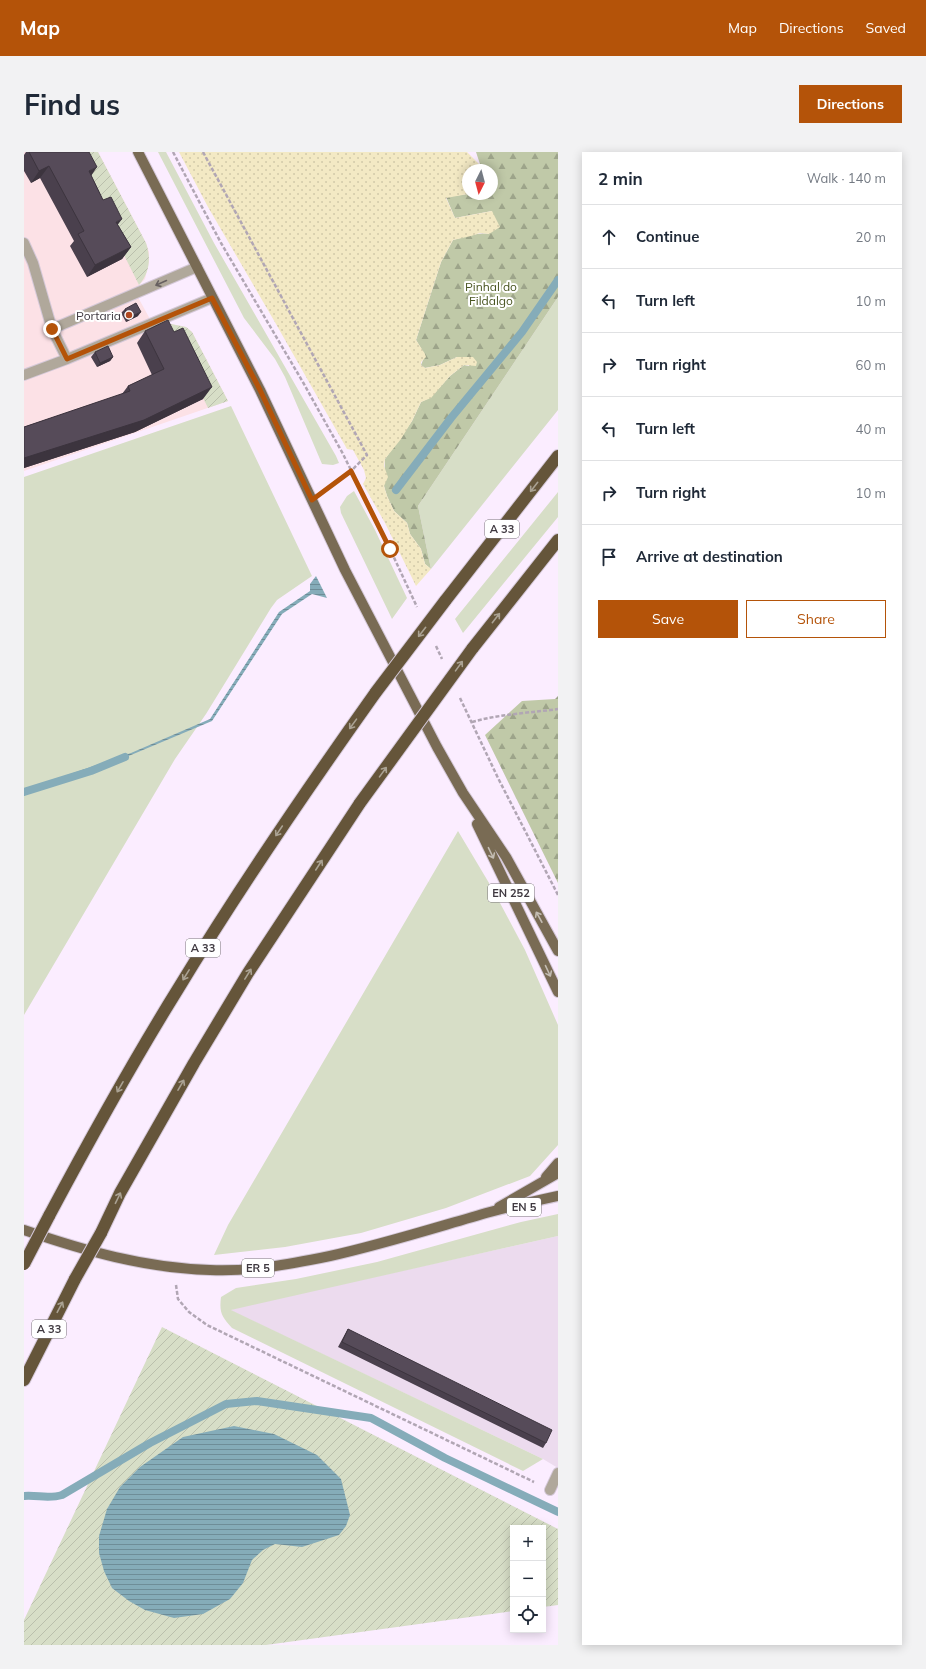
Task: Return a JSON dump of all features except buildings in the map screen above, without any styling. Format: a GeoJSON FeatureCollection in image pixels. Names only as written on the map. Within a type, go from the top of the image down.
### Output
{"type":"FeatureCollection","features":[{"type":"Feature","properties":{"kind":"highway","name":"A 33"},"geometry":{"type":"LineString","coordinates":[[24,1264],[110,1106],[185,978],[290,815],[376,692],[558,456]]}},
{"type":"Feature","properties":{"kind":"highway","name":"A 33"},"geometry":{"type":"LineString","coordinates":[[24,1380],[51,1324],[101,1234],[120,1194],[194,1063],[248,973],[360,803],[472,649],[558,540]]}},
{"type":"Feature","properties":{"kind":"main road","name":"EN 252"},"geometry":{"type":"LineString","coordinates":[[138,152],[260,390],[374,627],[440,754],[463,793],[506,857],[558,951]]}},
{"type":"Feature","properties":{"kind":"main road","name":"EN 252"},"geometry":{"type":"LineString","coordinates":[[463,793],[558,992]]}},
{"type":"Feature","properties":{"kind":"main road"},"geometry":{"type":"LineString","coordinates":[[541,1183],[558,1163]]}},
{"type":"Feature","properties":{"kind":"main road","name":"EN 5"},"geometry":{"type":"LineString","coordinates":[[541,1183],[558,1173]]}},
{"type":"Feature","properties":{"kind":"main road","name":"ER 5"},"geometry":{"type":"LineString","coordinates":[[24,1230],[111,1257],[175,1268],[223,1270],[262,1268],[293,1263],[386,1243],[491,1212],[541,1183]]}},
{"type":"Feature","properties":{"kind":"main road"},"geometry":{"type":"LineString","coordinates":[[491,1212],[558,1196]]}},
{"type":"Feature","properties":{"kind":"main road","name":"EN 5"},"geometry":{"type":"LineString","coordinates":[[491,1212],[558,1203]]}},
{"type":"Feature","properties":{"kind":"lane"},"geometry":{"type":"LineString","coordinates":[[24,243],[34,263],[52,329],[67,359]]}},
{"type":"Feature","properties":{"kind":"lane"},"geometry":{"type":"LineString","coordinates":[[52,329],[197,267]]}},
{"type":"Feature","properties":{"kind":"lane"},"geometry":{"type":"LineString","coordinates":[[24,375],[67,359],[212,298]]}},
{"type":"Feature","properties":{"kind":"lane"},"geometry":{"type":"LineString","coordinates":[[550,1490],[558,1474]]}},
{"type":"Feature","properties":{"kind":"path"},"geometry":{"type":"LineString","coordinates":[[173,152],[221,243],[304,384],[351,471],[419,611]]}},
{"type":"Feature","properties":{"kind":"path"},"geometry":{"type":"LineString","coordinates":[[203,152],[367,455],[351,471],[312,500]]}},
{"type":"Feature","properties":{"kind":"path"},"geometry":{"type":"LineString","coordinates":[[433,640],[443,661]]}},
{"type":"Feature","properties":{"kind":"path"},"geometry":{"type":"LineString","coordinates":[[460,697],[498,778],[558,895]]}},
{"type":"Feature","properties":{"kind":"path"},"geometry":{"type":"LineString","coordinates":[[472,722],[491,716],[515,715],[558,709]]}},
{"type":"Feature","properties":{"kind":"path"},"geometry":{"type":"LineString","coordinates":[[175,1268],[178,1299],[190,1312],[207,1325],[550,1490]]}},
{"type":"Feature","properties":{"kind":"shaded area"},"geometry":{"type":"Polygon","coordinates":[[[24,152],[98,152],[146,243],[149,252],[149,262],[145,279],[134,290],[156,330],[171,324],[186,327],[192,332],[228,401],[24,471],[24,152]]]}},
{"type":"Feature","properties":{"kind":"shaded area"},"geometry":{"type":"Polygon","coordinates":[[[558,1236],[558,1468],[543,1459],[230,1310],[248,1305],[558,1236]]]}},
{"type":"Feature","properties":{"kind":"green space"},"geometry":{"type":"Polygon","coordinates":[[[78,152],[98,152],[146,243],[149,254],[148,265],[143,280],[139,285],[114,235],[78,152]]]}},
{"type":"Feature","properties":{"kind":"green space"},"geometry":{"type":"Polygon","coordinates":[[[158,152],[166,152],[214,243],[339,463],[333,465],[322,464],[285,377],[275,359],[244,318],[158,152]]]}},
{"type":"Feature","properties":{"kind":"green space","name":"Pinhal do Fildalgo"},"geometry":{"type":"Polygon","coordinates":[[[476,152],[558,152],[558,297],[418,506],[431,569],[425,564],[421,549],[410,534],[407,523],[394,511],[387,496],[384,486],[385,459],[412,421],[421,402],[431,397],[450,376],[464,365],[469,366],[473,357],[457,357],[440,365],[425,368],[421,365],[425,355],[416,340],[441,262],[453,240],[476,234],[489,234],[492,211],[455,218],[446,197],[462,195],[462,200],[498,200],[498,164],[480,164],[476,152]]]}},
{"type":"Feature","properties":{"kind":"green space"},"geometry":{"type":"Polygon","coordinates":[[[558,297],[558,410],[431,569],[418,506],[558,297]]]}},
{"type":"Feature","properties":{"kind":"green space"},"geometry":{"type":"Polygon","coordinates":[[[171,324],[186,327],[192,332],[228,401],[208,408],[175,340],[171,324]]]}},
{"type":"Feature","properties":{"kind":"green space"},"geometry":{"type":"Polygon","coordinates":[[[231,406],[312,576],[277,600],[271,608],[206,714],[175,759],[24,1015],[24,477],[231,406]]]}},
{"type":"Feature","properties":{"kind":"green space"},"geometry":{"type":"Polygon","coordinates":[[[354,491],[375,530],[407,598],[392,619],[341,513],[340,507],[347,496],[354,491]]]}},
{"type":"Feature","properties":{"kind":"green space"},"geometry":{"type":"Polygon","coordinates":[[[558,492],[558,517],[463,633],[455,619],[558,492]]]}},
{"type":"Feature","properties":{"kind":"green space"},"geometry":{"type":"Polygon","coordinates":[[[558,696],[558,883],[485,735],[522,701],[555,699],[558,696]]]}},
{"type":"Feature","properties":{"kind":"green space"},"geometry":{"type":"Polygon","coordinates":[[[458,831],[492,888],[525,950],[558,1025],[558,1145],[530,1176],[446,1208],[361,1233],[285,1247],[214,1255],[228,1225],[458,831]]]}},
{"type":"Feature","properties":{"kind":"green space"},"geometry":{"type":"Polygon","coordinates":[[[558,1214],[558,1236],[231,1310],[543,1459],[523,1471],[232,1328],[224,1318],[221,1311],[221,1297],[236,1288],[296,1279],[377,1262],[521,1222],[558,1214]]]}},
{"type":"Feature","properties":{"kind":"green space"},"geometry":{"type":"Polygon","coordinates":[[[162,1327],[558,1529],[558,1605],[546,1607],[546,1525],[510,1525],[510,1611],[266,1645],[24,1645],[24,1620],[162,1327]]]}},
{"type":"Feature","properties":{"kind":"sand"},"geometry":{"type":"Polygon","coordinates":[[[179,152],[467,152],[479,164],[462,164],[462,195],[446,198],[455,218],[492,211],[500,227],[489,234],[480,233],[453,240],[441,262],[416,340],[426,357],[421,362],[421,365],[425,368],[440,365],[457,357],[473,357],[477,362],[476,366],[464,365],[450,376],[431,398],[421,402],[401,439],[385,459],[384,466],[388,477],[384,486],[387,496],[394,511],[407,523],[410,534],[421,549],[425,564],[431,569],[416,586],[385,523],[363,484],[366,478],[364,470],[353,450],[347,449],[208,207],[179,152]]]}},
{"type":"Feature","properties":{"kind":"water"},"geometry":{"type":"Polygon","coordinates":[[[316,576],[327,598],[312,594],[282,614],[212,721],[131,755],[24,793],[24,790],[131,753],[210,719],[279,612],[310,591],[310,584],[316,576]]]}},
{"type":"Feature","properties":{"kind":"water"},"geometry":{"type":"Polygon","coordinates":[[[234,1426],[274,1434],[317,1455],[341,1479],[350,1515],[346,1526],[339,1535],[302,1547],[275,1544],[263,1550],[252,1560],[243,1583],[230,1599],[203,1614],[174,1618],[145,1610],[129,1601],[112,1588],[104,1571],[99,1553],[99,1536],[107,1509],[120,1487],[140,1467],[183,1437],[234,1426]]]}},
{"type":"Feature","properties":{"kind":"waterway"},"geometry":{"type":"LineString","coordinates":[[396,490],[451,418],[522,332],[558,280]]}},
{"type":"Feature","properties":{"kind":"waterway"},"geometry":{"type":"LineString","coordinates":[[24,792],[91,771],[125,757]]}},
{"type":"Feature","properties":{"kind":"waterway"},"geometry":{"type":"LineString","coordinates":[[24,1496],[53,1497],[62,1495],[150,1443],[226,1404],[257,1401],[371,1418],[445,1458],[558,1512]]}},
{"type":"Feature","properties":{"kind":"place","name":"Portaria"},"geometry":{"type":"Point","coordinates":[129,315]}},
{"type":"Feature","properties":{"kind":"route"},"geometry":{"type":"LineString","coordinates":[[52,329],[67,359],[212,298],[260,390],[312,500],[351,471],[390,549]]}}]}
